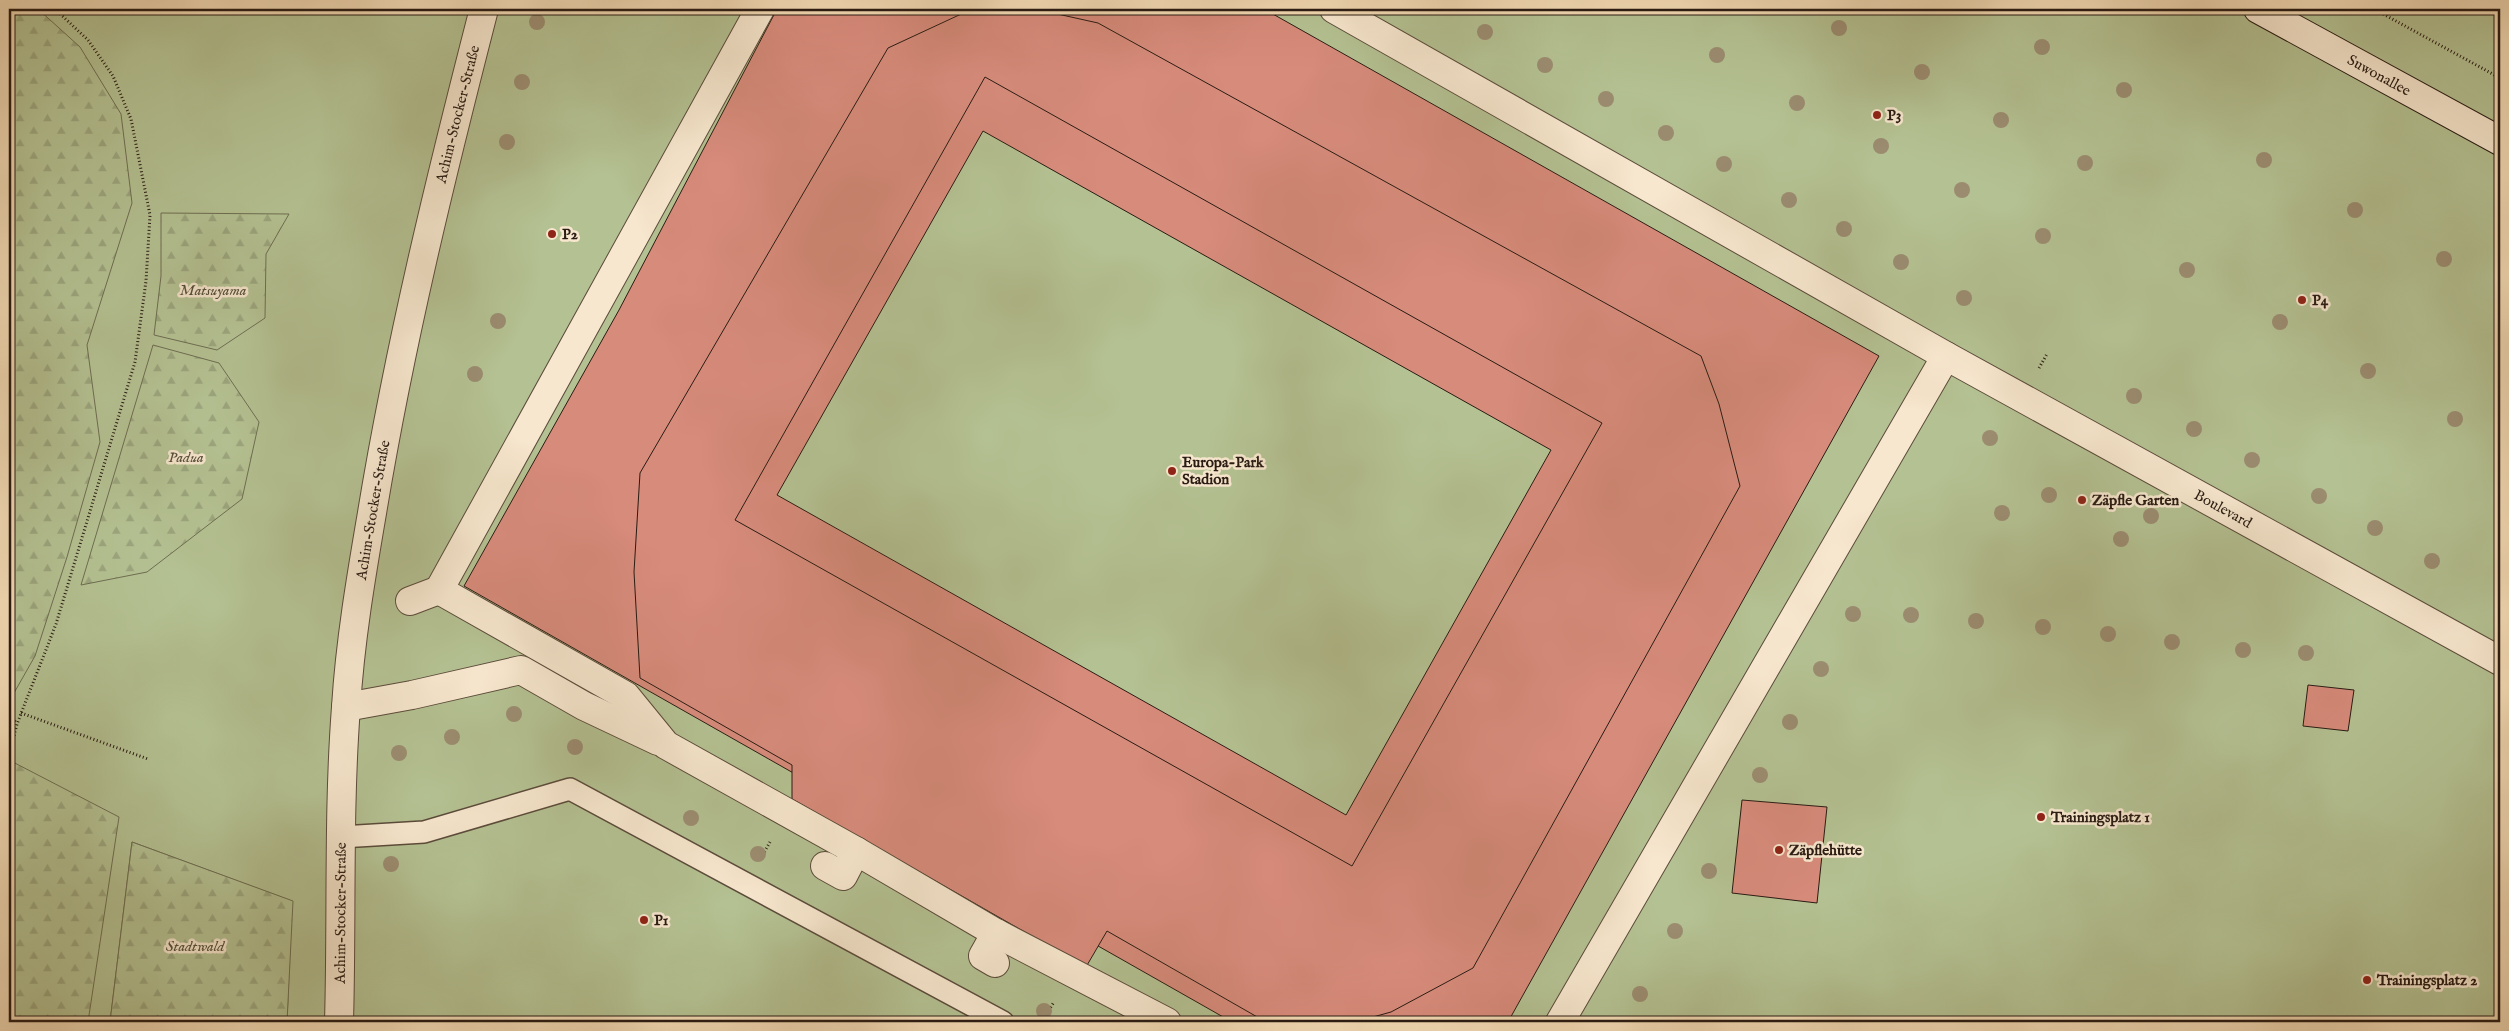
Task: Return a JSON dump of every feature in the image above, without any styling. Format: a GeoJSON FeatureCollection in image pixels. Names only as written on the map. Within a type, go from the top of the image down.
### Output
{"type":"FeatureCollection","features":[{"type":"Feature","properties":{"kind":"street","name":"Achim-Stocker-Straße"},"geometry":{"type":"LineString","coordinates":[[339,1022],[341,837],[346,707],[355,614],[389,412],[432,211],[484,9]]}},
{"type":"Feature","properties":{"kind":"street"},"geometry":{"type":"LineString","coordinates":[[410,601],[439,590],[760,9]]}},
{"type":"Feature","properties":{"kind":"street","name":"Boulevard"},"geometry":{"type":"LineString","coordinates":[[1334,9],[1946,356],[2500,661]]}},
{"type":"Feature","properties":{"kind":"street","name":"Suwonallee"},"geometry":{"type":"LineString","coordinates":[[2258,9],[2500,141]]}},
{"type":"Feature","properties":{"kind":"street"},"geometry":{"type":"LineString","coordinates":[[1560,1022],[1946,356]]}},
{"type":"Feature","properties":{"kind":"street"},"geometry":{"type":"LineString","coordinates":[[439,590],[626,696],[666,745]]}},
{"type":"Feature","properties":{"kind":"street"},"geometry":{"type":"LineString","coordinates":[[346,707],[412,695],[521,670],[584,706],[666,745],[856,851],[996,933],[1167,1022]]}},
{"type":"Feature","properties":{"kind":"street"},"geometry":{"type":"LineString","coordinates":[[825,866],[843,876],[856,851]]}},
{"type":"Feature","properties":{"kind":"street"},"geometry":{"type":"LineString","coordinates":[[995,963],[983,956],[996,933]]}},
{"type":"Feature","properties":{"kind":"lane"},"geometry":{"type":"LineString","coordinates":[[341,837],[424,832],[570,788],[1003,1022]]}},
{"type":"Feature","properties":{"kind":"path"},"geometry":{"type":"LineString","coordinates":[[9,756],[17,724],[56,624],[135,362],[146,281],[150,215],[130,119],[113,76],[88,40],[56,9]]}},
{"type":"Feature","properties":{"kind":"path"},"geometry":{"type":"LineString","coordinates":[[2374,9],[2500,78]]}},
{"type":"Feature","properties":{"kind":"path"},"geometry":{"type":"LineString","coordinates":[[9,712],[17,724]]}},
{"type":"Feature","properties":{"kind":"path"},"geometry":{"type":"LineString","coordinates":[[21,713],[148,759]]}},
{"type":"Feature","properties":{"kind":"path"},"geometry":{"type":"LineString","coordinates":[[9,722],[17,724]]}},
{"type":"Feature","properties":{"kind":"path"},"geometry":{"type":"LineString","coordinates":[[1041,1022],[1054,1002],[1048,998]]}},
{"type":"Feature","properties":{"kind":"green space"},"geometry":{"type":"Polygon","coordinates":[[[9,9],[2500,9],[2500,1022],[287,1022],[292,901],[132,842],[110,1022],[9,1022],[9,9]]]}},
{"type":"Feature","properties":{"kind":"green space"},"geometry":{"type":"Polygon","coordinates":[[[9,9],[38,9],[80,47],[121,114],[132,203],[87,345],[100,442],[67,557],[35,656],[14,693],[9,695],[9,9]]]}},
{"type":"Feature","properties":{"kind":"green space","name":"Matsuyama"},"geometry":{"type":"Polygon","coordinates":[[[161,213],[289,214],[266,254],[265,318],[217,350],[154,335],[161,276],[161,213]]]}},
{"type":"Feature","properties":{"kind":"green space","name":"Padua"},"geometry":{"type":"Polygon","coordinates":[[[153,345],[219,363],[259,422],[242,499],[147,572],[81,585],[153,345]]]}},
{"type":"Feature","properties":{"kind":"green space"},"geometry":{"type":"Polygon","coordinates":[[[9,760],[119,817],[88,1022],[9,1022],[9,760]]]}},
{"type":"Feature","properties":{"kind":"green space","name":"Stadtwald"},"geometry":{"type":"Polygon","coordinates":[[[132,842],[293,901],[287,1022],[110,1022],[132,842]]]}},
{"type":"Feature","properties":{"kind":"building","name":"Europa-Park Stadion"},"geometry":{"type":"Polygon","coordinates":[[[777,9],[1264,9],[1879,356],[1508,1022],[1232,1022],[464,586],[619,310],[777,9]],[[983,131],[777,495],[1346,815],[1551,450],[983,131]]]}},
{"type":"Feature","properties":{"kind":"building"},"geometry":{"type":"Polygon","coordinates":[[[972,9],[1035,9],[1098,23],[1701,356],[1719,404],[1740,486],[1473,968],[1391,1012],[1355,1022],[1266,1022],[1107,931],[1086,967],[792,799],[792,765],[640,678],[634,572],[640,473],[888,48],[972,9]],[[985,77],[735,520],[1352,866],[1602,423],[985,77]]]}},
{"type":"Feature","properties":{"kind":"building"},"geometry":{"type":"Polygon","coordinates":[[[2308,685],[2354,690],[2348,731],[2303,726],[2308,685]]]}},
{"type":"Feature","properties":{"kind":"building","name":"Zäpflehütte"},"geometry":{"type":"Polygon","coordinates":[[[1742,800],[1827,807],[1817,903],[1732,893],[1742,800]]]}},
{"type":"Feature","properties":{"kind":"place","name":"P3"},"geometry":{"type":"Point","coordinates":[1877,115]}},
{"type":"Feature","properties":{"kind":"place","name":"P2"},"geometry":{"type":"Point","coordinates":[552,234]}},
{"type":"Feature","properties":{"kind":"place","name":"P4"},"geometry":{"type":"Point","coordinates":[2302,300]}},
{"type":"Feature","properties":{"kind":"place","name":"Europa-Park Stadion"},"geometry":{"type":"Point","coordinates":[1172,471]}},
{"type":"Feature","properties":{"kind":"place","name":"Zäpfle Garten"},"geometry":{"type":"Point","coordinates":[2082,500]}},
{"type":"Feature","properties":{"kind":"place","name":"Trainingsplatz 1"},"geometry":{"type":"Point","coordinates":[2041,817]}},
{"type":"Feature","properties":{"kind":"place","name":"Zäpflehütte"},"geometry":{"type":"Point","coordinates":[1779,850]}},
{"type":"Feature","properties":{"kind":"place","name":"P1"},"geometry":{"type":"Point","coordinates":[644,920]}},
{"type":"Feature","properties":{"kind":"place","name":"Trainingsplatz 2"},"geometry":{"type":"Point","coordinates":[2367,980]}}]}
